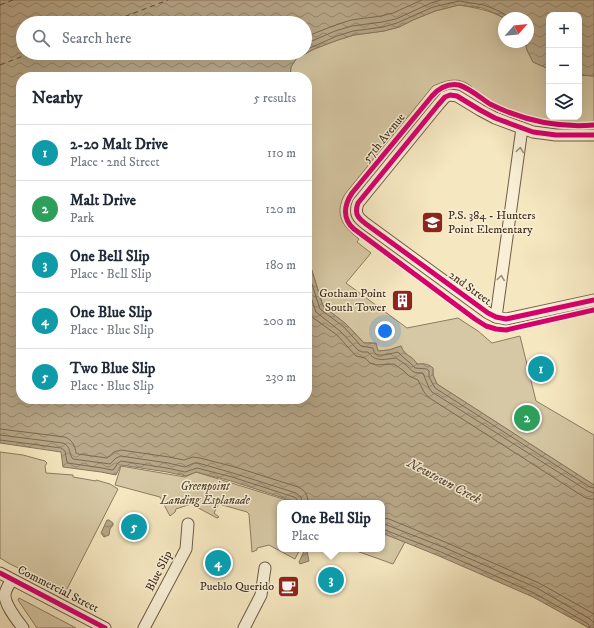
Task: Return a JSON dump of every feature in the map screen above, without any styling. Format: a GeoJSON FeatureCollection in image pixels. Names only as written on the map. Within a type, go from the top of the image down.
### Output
{"type":"FeatureCollection","features":[{"type":"Feature","properties":{"kind":"street","name":"57th Avenue"},"geometry":{"type":"LineString","coordinates":[[356,211],[358,203],[445,97],[450,95],[457,96],[495,118],[522,128]]}},
{"type":"Feature","properties":{"kind":"street"},"geometry":{"type":"LineString","coordinates":[[496,317],[522,128],[533,132],[556,135],[594,135]]}},
{"type":"Feature","properties":{"kind":"street","name":"2nd Street"},"geometry":{"type":"LineString","coordinates":[[356,211],[357,215],[366,224],[488,313],[496,317],[506,319],[594,300]]}},
{"type":"Feature","properties":{"kind":"street","name":"Blue Slip"},"geometry":{"type":"LineString","coordinates":[[144,628],[186,549],[188,524]]}},
{"type":"Feature","properties":{"kind":"street"},"geometry":{"type":"LineString","coordinates":[[244,628],[261,596],[265,568]]}},
{"type":"Feature","properties":{"kind":"street","name":"Commercial Street"},"geometry":{"type":"LineString","coordinates":[[0,574],[105,628]]}},
{"type":"Feature","properties":{"kind":"street"},"geometry":{"type":"LineString","coordinates":[[12,580],[6,592],[5,599],[23,628]]}},
{"type":"Feature","properties":{"kind":"green space"},"geometry":{"type":"Polygon","coordinates":[[[459,5],[477,8],[498,15],[498,48],[526,48],[533,62],[546,68],[546,120],[511,111],[471,89],[472,87],[462,81],[453,80],[433,86],[345,194],[340,208],[340,214],[344,224],[359,239],[357,242],[371,253],[346,283],[407,328],[458,318],[478,331],[492,343],[520,336],[536,401],[594,435],[594,485],[437,384],[433,375],[433,369],[424,364],[417,364],[404,352],[401,346],[389,350],[378,351],[372,343],[364,343],[346,324],[323,306],[312,271],[312,72],[290,72],[291,67],[295,60],[312,60],[312,50],[314,49],[354,35],[384,31],[399,27],[435,11],[459,5]]]}},
{"type":"Feature","properties":{"kind":"green space"},"geometry":{"type":"Polygon","coordinates":[[[582,75],[594,76],[594,123],[582,124],[546,120],[582,120],[582,75]]]}},
{"type":"Feature","properties":{"kind":"green space"},"geometry":{"type":"Polygon","coordinates":[[[0,452],[23,455],[45,461],[47,463],[45,466],[46,473],[73,475],[73,477],[96,480],[110,484],[118,489],[66,591],[0,558],[0,452]]]}},
{"type":"Feature","properties":{"kind":"green space","name":"Greenpoint Landing Esplanade"},"geometry":{"type":"Polygon","coordinates":[[[121,466],[185,477],[196,472],[286,500],[277,500],[277,549],[269,545],[257,548],[257,550],[252,552],[249,514],[247,512],[219,504],[214,513],[219,517],[217,518],[191,504],[176,509],[170,516],[160,497],[115,485],[121,466]]]}},
{"type":"Feature","properties":{"kind":"green space"},"geometry":{"type":"Polygon","coordinates":[[[385,534],[405,542],[393,564],[359,552],[385,552],[385,534]]]}},
{"type":"Feature","properties":{"kind":"green space","name":"Greenpoint Landing Esplanade"},"geometry":{"type":"Polygon","coordinates":[[[282,552],[298,552],[295,559],[282,552]]]}},
{"type":"Feature","properties":{"kind":"green space"},"geometry":{"type":"Polygon","coordinates":[[[19,598],[76,628],[37,628],[18,600],[19,598]]]}},
{"type":"Feature","properties":{"kind":"water","name":"Newtown Creek"},"geometry":{"type":"Polygon","coordinates":[[[0,0],[594,0],[594,76],[582,75],[582,12],[546,12],[546,68],[533,62],[526,48],[534,48],[534,12],[498,12],[498,15],[482,8],[459,5],[435,11],[399,27],[384,31],[354,35],[312,50],[312,16],[16,16],[16,60],[295,60],[291,67],[290,72],[16,72],[16,404],[312,404],[312,271],[323,306],[346,324],[364,343],[376,343],[378,351],[389,350],[401,346],[404,352],[417,364],[424,364],[433,368],[433,375],[437,384],[594,485],[594,628],[589,628],[533,597],[385,534],[385,500],[290,500],[231,481],[196,472],[186,476],[121,465],[116,475],[63,467],[61,452],[0,443],[0,0]]]}},
{"type":"Feature","properties":{"kind":"water"},"geometry":{"type":"Polygon","coordinates":[[[107,520],[113,523],[113,525],[110,529],[109,535],[104,537],[101,533],[107,520]]]}},
{"type":"Feature","properties":{"kind":"water"},"geometry":{"type":"Polygon","coordinates":[[[304,552],[307,552],[309,561],[300,564],[299,562],[304,552]]]}},
{"type":"Feature","properties":{"kind":"ferry route"},"geometry":{"type":"LineString","coordinates":[[0,5],[13,0]]}},
{"type":"Feature","properties":{"kind":"ferry route"},"geometry":{"type":"LineString","coordinates":[[126,16],[168,0]]}},
{"type":"Feature","properties":{"kind":"ferry route"},"geometry":{"type":"LineString","coordinates":[[0,65],[16,59]]}},
{"type":"Feature","properties":{"kind":"cycle path"},"geometry":{"type":"LineString","coordinates":[[594,125],[581,126],[540,122],[502,110],[463,86],[447,85],[440,88],[432,96],[352,193],[346,207],[346,216],[350,225],[354,229],[486,326],[506,330],[594,310]]}},
{"type":"Feature","properties":{"kind":"cycle path"},"geometry":{"type":"LineString","coordinates":[[594,135],[556,135],[533,132],[495,118],[457,96],[450,95],[445,97],[438,105],[358,203],[356,210],[359,218],[366,224],[488,313],[496,317],[506,319],[594,300]]}},
{"type":"Feature","properties":{"kind":"cycle path"},"geometry":{"type":"LineString","coordinates":[[0,573],[105,628]]}},
{"type":"Feature","properties":{"kind":"place","name":"P.S. 384 - Hunters Point Elementary"},"geometry":{"type":"Point","coordinates":[433,222]}},
{"type":"Feature","properties":{"kind":"place","name":"Gotham Point South Tower"},"geometry":{"type":"Point","coordinates":[402,300]}},
{"type":"Feature","properties":{"kind":"place","name":"2-20 Malt Drive"},"geometry":{"type":"Point","coordinates":[541,369]}},
{"type":"Feature","properties":{"kind":"place","name":"Malt Drive"},"geometry":{"type":"Point","coordinates":[527,418]}},
{"type":"Feature","properties":{"kind":"place","name":"Two Blue Slip"},"geometry":{"type":"Point","coordinates":[134,527]}},
{"type":"Feature","properties":{"kind":"place","name":"One Blue Slip"},"geometry":{"type":"Point","coordinates":[218,563]}},
{"type":"Feature","properties":{"kind":"place","name":"One Bell Slip"},"geometry":{"type":"Point","coordinates":[331,580]}},
{"type":"Feature","properties":{"kind":"place","name":"Pueblo Querido"},"geometry":{"type":"Point","coordinates":[289,586]}}]}
